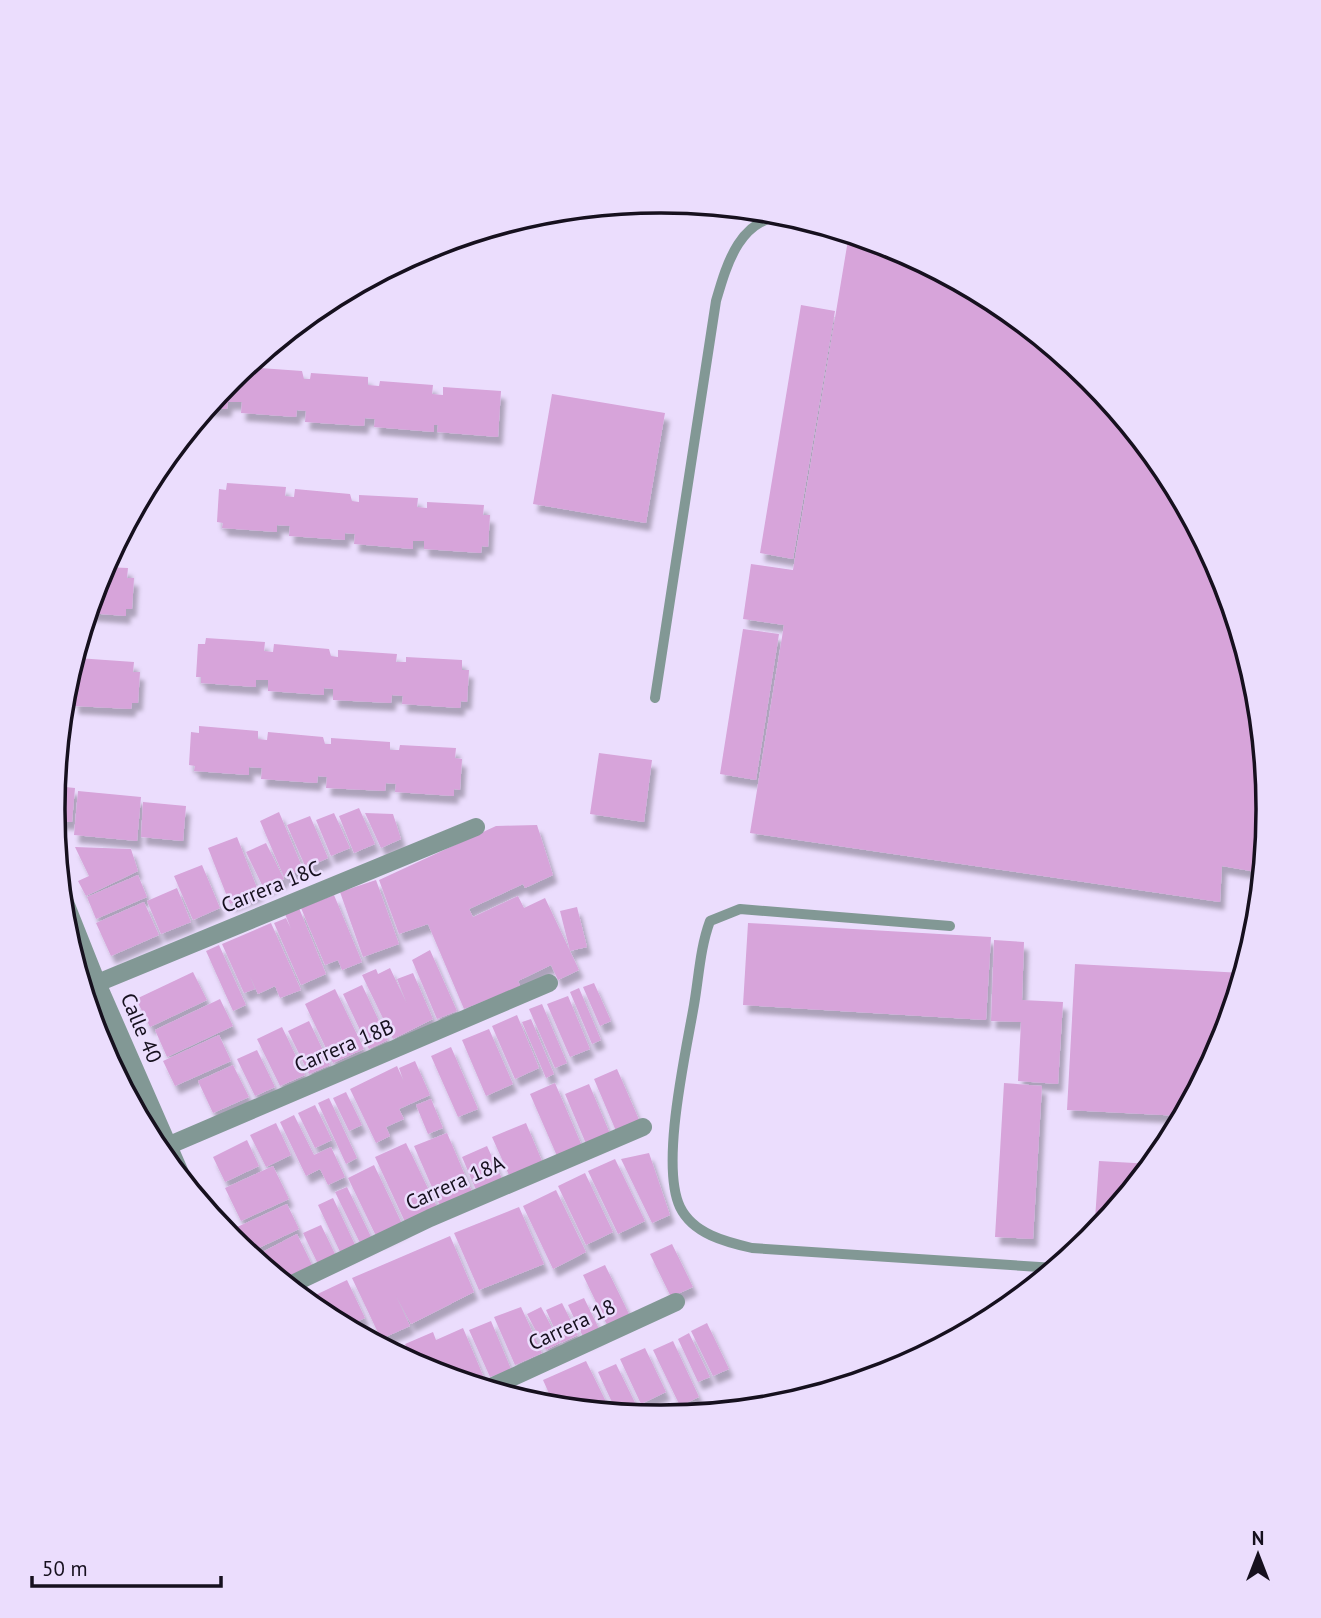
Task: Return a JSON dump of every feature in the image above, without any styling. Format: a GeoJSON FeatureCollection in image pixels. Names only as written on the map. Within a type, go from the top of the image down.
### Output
{"type":"FeatureCollection","features":[{"type":"Feature","properties":{"kind":"street","name":"Carrera 18C"},"geometry":{"type":"LineString","coordinates":[[92,985],[476,827]]}},
{"type":"Feature","properties":{"kind":"street","name":"Carrera 18B"},"geometry":{"type":"LineString","coordinates":[[169,1145],[548,983]]}},
{"type":"Feature","properties":{"kind":"street","name":"Calle 40"},"geometry":{"type":"LineString","coordinates":[[95,998],[142,1102]]}},
{"type":"Feature","properties":{"kind":"street","name":"Carrera 18A"},"geometry":{"type":"LineString","coordinates":[[297,1281],[430,1218],[643,1127]]}},
{"type":"Feature","properties":{"kind":"street","name":"Carrera 18"},"geometry":{"type":"LineString","coordinates":[[501,1383],[676,1302]]}},
{"type":"Feature","properties":{"kind":"lane"},"geometry":{"type":"LineString","coordinates":[[655,698],[716,301],[729,258],[748,231],[761,222]]}},
{"type":"Feature","properties":{"kind":"lane"},"geometry":{"type":"LineString","coordinates":[[950,926],[740,909],[710,921],[702,944],[680,1084],[675,1193],[690,1221],[720,1241],[752,1248],[1041,1267]]}},
{"type":"Feature","properties":{"kind":"building"},"geometry":{"type":"Polygon","coordinates":[[[847,244],[924,275],[958,293],[1023,336],[1082,388],[1133,446],[1156,478],[1195,546],[1211,581],[1236,655],[1245,693],[1255,770],[1253,871],[1222,866],[1220,902],[750,833],[784,625],[743,619],[751,564],[793,570],[847,244]]]}},
{"type":"Feature","properties":{"kind":"building"},"geometry":{"type":"Polygon","coordinates":[[[801,305],[835,311],[793,559],[760,553],[801,305]]]}},
{"type":"Feature","properties":{"kind":"building"},"geometry":{"type":"Polygon","coordinates":[[[260,368],[302,371],[304,379],[310,379],[311,373],[368,377],[368,385],[379,386],[380,381],[433,385],[432,394],[443,395],[443,387],[501,391],[498,437],[437,432],[438,425],[434,425],[434,432],[374,427],[375,419],[365,418],[364,426],[305,422],[306,411],[297,410],[296,417],[241,413],[242,402],[228,402],[227,409],[220,409],[260,368]]]}},
{"type":"Feature","properties":{"kind":"building"},"geometry":{"type":"Polygon","coordinates":[[[552,394],[665,413],[646,523],[533,504],[552,394]]]}},
{"type":"Feature","properties":{"kind":"building"},"geometry":{"type":"Polygon","coordinates":[[[227,483],[286,487],[285,496],[294,497],[295,489],[350,494],[352,501],[359,502],[359,495],[418,498],[417,507],[427,508],[427,502],[484,505],[483,515],[490,515],[488,547],[482,546],[481,553],[424,549],[424,541],[413,541],[413,549],[354,544],[355,534],[345,533],[345,540],[289,536],[290,526],[277,525],[277,532],[222,528],[223,523],[217,522],[219,489],[226,490],[227,483]]]}},
{"type":"Feature","properties":{"kind":"building"},"geometry":{"type":"Polygon","coordinates":[[[116,568],[128,568],[127,578],[134,578],[132,609],[126,609],[126,616],[98,614],[116,568]]]}},
{"type":"Feature","properties":{"kind":"building"},"geometry":{"type":"Polygon","coordinates":[[[743,629],[779,634],[756,780],[720,774],[743,629]]]}},
{"type":"Feature","properties":{"kind":"building"},"geometry":{"type":"Polygon","coordinates":[[[206,638],[265,642],[264,651],[273,652],[274,644],[329,649],[331,656],[338,657],[338,650],[397,654],[396,662],[406,662],[406,657],[462,660],[462,670],[469,670],[467,702],[461,701],[460,708],[402,704],[403,696],[392,695],[391,703],[333,700],[333,689],[324,688],[324,695],[268,691],[268,680],[256,680],[256,687],[201,683],[201,677],[196,677],[198,644],[205,644],[206,638]]]}},
{"type":"Feature","properties":{"kind":"building"},"geometry":{"type":"Polygon","coordinates":[[[84,659],[134,662],[133,672],[140,672],[138,703],[132,703],[131,709],[74,706],[84,659]]]}},
{"type":"Feature","properties":{"kind":"building"},"geometry":{"type":"Polygon","coordinates":[[[199,726],[258,731],[258,739],[267,740],[268,732],[323,737],[325,744],[331,744],[331,738],[390,742],[390,750],[399,750],[400,745],[456,748],[455,758],[462,759],[460,790],[454,789],[454,796],[395,792],[396,784],[386,783],[385,791],[326,788],[327,777],[318,776],[317,783],[261,779],[262,768],[249,767],[249,775],[194,771],[195,766],[189,765],[191,732],[199,733],[199,726]]]}},
{"type":"Feature","properties":{"kind":"building"},"geometry":{"type":"Polygon","coordinates":[[[599,753],[652,760],[644,822],[590,814],[599,753]]]}},
{"type":"Feature","properties":{"kind":"building"},"geometry":{"type":"Polygon","coordinates":[[[66,787],[75,788],[72,822],[65,822],[66,787]]]}},
{"type":"Feature","properties":{"kind":"building"},"geometry":{"type":"Polygon","coordinates":[[[78,791],[141,797],[137,841],[74,835],[78,791]]]}},
{"type":"Feature","properties":{"kind":"building"},"geometry":{"type":"Polygon","coordinates":[[[143,802],[186,806],[183,841],[141,837],[143,802]]]}},
{"type":"Feature","properties":{"kind":"building"},"geometry":{"type":"Polygon","coordinates":[[[359,808],[375,844],[354,853],[339,816],[359,808]]]}},
{"type":"Feature","properties":{"kind":"building"},"geometry":{"type":"Polygon","coordinates":[[[279,812],[303,869],[284,877],[260,821],[279,812]]]}},
{"type":"Feature","properties":{"kind":"building"},"geometry":{"type":"Polygon","coordinates":[[[334,813],[350,848],[331,856],[316,820],[334,813]]]}},
{"type":"Feature","properties":{"kind":"building"},"geometry":{"type":"Polygon","coordinates":[[[365,813],[393,814],[401,839],[381,848],[365,813]]]}},
{"type":"Feature","properties":{"kind":"building"},"geometry":{"type":"Polygon","coordinates":[[[310,816],[328,858],[306,868],[287,825],[310,816]]]}},
{"type":"Feature","properties":{"kind":"building"},"geometry":{"type":"Polygon","coordinates":[[[537,825],[553,875],[525,888],[523,884],[469,909],[473,917],[518,896],[524,908],[545,898],[579,970],[558,980],[551,965],[518,981],[520,986],[464,1009],[428,924],[399,934],[379,880],[496,826],[537,825]]]}},
{"type":"Feature","properties":{"kind":"building"},"geometry":{"type":"Polygon","coordinates":[[[237,837],[259,893],[230,904],[208,848],[237,837]]]}},
{"type":"Feature","properties":{"kind":"building"},"geometry":{"type":"Polygon","coordinates":[[[266,843],[284,879],[264,889],[246,852],[266,843]]]}},
{"type":"Feature","properties":{"kind":"building"},"geometry":{"type":"Polygon","coordinates":[[[75,847],[131,849],[138,871],[86,896],[78,881],[89,876],[75,847]]]}},
{"type":"Feature","properties":{"kind":"building"},"geometry":{"type":"Polygon","coordinates":[[[202,865],[220,908],[193,920],[174,876],[202,865]]]}},
{"type":"Feature","properties":{"kind":"building"},"geometry":{"type":"Polygon","coordinates":[[[138,875],[147,897],[96,919],[87,897],[138,875]]]}},
{"type":"Feature","properties":{"kind":"building"},"geometry":{"type":"Polygon","coordinates":[[[376,880],[399,944],[363,957],[340,892],[376,880]]]}},
{"type":"Feature","properties":{"kind":"building"},"geometry":{"type":"Polygon","coordinates":[[[177,888],[191,922],[161,934],[147,901],[177,888]]]}},
{"type":"Feature","properties":{"kind":"building"},"geometry":{"type":"Polygon","coordinates":[[[334,895],[362,962],[342,970],[338,960],[325,965],[301,908],[334,895]]]}},
{"type":"Feature","properties":{"kind":"building"},"geometry":{"type":"Polygon","coordinates":[[[144,902],[159,935],[111,956],[96,923],[144,902]]]}},
{"type":"Feature","properties":{"kind":"building"},"geometry":{"type":"Polygon","coordinates":[[[577,907],[587,947],[570,951],[560,911],[577,907]]]}},
{"type":"Feature","properties":{"kind":"building"},"geometry":{"type":"Polygon","coordinates":[[[299,908],[326,974],[301,985],[274,923],[286,918],[292,931],[285,914],[299,908]]]}},
{"type":"Feature","properties":{"kind":"building"},"geometry":{"type":"Polygon","coordinates":[[[271,923],[301,990],[280,998],[275,986],[258,994],[249,974],[255,989],[244,993],[222,944],[271,923]]]}},
{"type":"Feature","properties":{"kind":"building"},"geometry":{"type":"Polygon","coordinates":[[[748,923],[991,937],[986,1020],[743,1005],[748,923]]]}},
{"type":"Feature","properties":{"kind":"building"},"geometry":{"type":"Polygon","coordinates":[[[994,940],[1024,942],[1022,1000],[1063,1002],[1058,1084],[1018,1081],[1021,1022],[991,1021],[994,940]]]}},
{"type":"Feature","properties":{"kind":"building"},"geometry":{"type":"Polygon","coordinates":[[[219,945],[246,1005],[233,1011],[206,951],[219,945]]]}},
{"type":"Feature","properties":{"kind":"building"},"geometry":{"type":"Polygon","coordinates":[[[430,950],[457,1011],[437,1019],[412,960],[430,950]]]}},
{"type":"Feature","properties":{"kind":"building"},"geometry":{"type":"Polygon","coordinates":[[[1075,964],[1233,972],[1211,1037],[1171,1115],[1067,1110],[1075,964]]]}},
{"type":"Feature","properties":{"kind":"building"},"geometry":{"type":"Polygon","coordinates":[[[390,968],[407,1004],[397,979],[413,973],[433,1019],[393,1039],[362,975],[376,969],[378,974],[390,968]]]}},
{"type":"Feature","properties":{"kind":"building"},"geometry":{"type":"Polygon","coordinates":[[[193,972],[207,1000],[150,1027],[136,999],[193,972]]]}},
{"type":"Feature","properties":{"kind":"building"},"geometry":{"type":"Polygon","coordinates":[[[594,983],[611,1021],[600,1026],[583,987],[594,983]]]}},
{"type":"Feature","properties":{"kind":"building"},"geometry":{"type":"Polygon","coordinates":[[[362,985],[388,1040],[369,1049],[343,994],[362,985]]]}},
{"type":"Feature","properties":{"kind":"building"},"geometry":{"type":"Polygon","coordinates":[[[579,988],[601,1040],[592,1044],[570,992],[579,988]]]}},
{"type":"Feature","properties":{"kind":"building"},"geometry":{"type":"Polygon","coordinates":[[[335,989],[364,1049],[333,1063],[305,1004],[335,989]]]}},
{"type":"Feature","properties":{"kind":"building"},"geometry":{"type":"Polygon","coordinates":[[[568,996],[590,1049],[570,1057],[547,1004],[568,996]]]}},
{"type":"Feature","properties":{"kind":"building"},"geometry":{"type":"Polygon","coordinates":[[[220,999],[233,1026],[167,1057],[155,1030],[220,999]]]}},
{"type":"Feature","properties":{"kind":"building"},"geometry":{"type":"Polygon","coordinates":[[[542,1004],[567,1063],[555,1068],[529,1009],[542,1004]]]}},
{"type":"Feature","properties":{"kind":"building"},"geometry":{"type":"Polygon","coordinates":[[[517,1015],[539,1068],[515,1079],[492,1026],[517,1015]]]}},
{"type":"Feature","properties":{"kind":"building"},"geometry":{"type":"Polygon","coordinates":[[[531,1019],[554,1074],[546,1078],[522,1022],[531,1019]]]}},
{"type":"Feature","properties":{"kind":"building"},"geometry":{"type":"Polygon","coordinates":[[[309,1021],[330,1065],[309,1074],[288,1031],[309,1021]]]}},
{"type":"Feature","properties":{"kind":"building"},"geometry":{"type":"Polygon","coordinates":[[[282,1027],[305,1075],[280,1086],[257,1039],[282,1027]]]}},
{"type":"Feature","properties":{"kind":"building"},"geometry":{"type":"Polygon","coordinates":[[[489,1029],[513,1084],[486,1096],[462,1040],[489,1029]]]}},
{"type":"Feature","properties":{"kind":"building"},"geometry":{"type":"Polygon","coordinates":[[[219,1035],[231,1061],[175,1086],[163,1061],[219,1035]]]}},
{"type":"Feature","properties":{"kind":"building"},"geometry":{"type":"Polygon","coordinates":[[[451,1047],[478,1109],[458,1117],[431,1056],[451,1047]]]}},
{"type":"Feature","properties":{"kind":"building"},"geometry":{"type":"Polygon","coordinates":[[[257,1050],[275,1087],[255,1096],[237,1059],[257,1050]]]}},
{"type":"Feature","properties":{"kind":"building"},"geometry":{"type":"Polygon","coordinates":[[[415,1061],[430,1095],[399,1109],[404,1119],[386,1127],[390,1136],[376,1143],[350,1089],[397,1066],[404,1082],[399,1068],[415,1061]]]}},
{"type":"Feature","properties":{"kind":"building"},"geometry":{"type":"Polygon","coordinates":[[[233,1065],[249,1097],[213,1113],[198,1081],[233,1065]]]}},
{"type":"Feature","properties":{"kind":"building"},"geometry":{"type":"Polygon","coordinates":[[[617,1069],[640,1122],[616,1131],[594,1079],[617,1069]]]}},
{"type":"Feature","properties":{"kind":"building"},"geometry":{"type":"Polygon","coordinates":[[[555,1083],[582,1146],[557,1156],[530,1094],[555,1083]]]}},
{"type":"Feature","properties":{"kind":"building"},"geometry":{"type":"Polygon","coordinates":[[[1004,1083],[1042,1086],[1033,1239],[995,1237],[1004,1083]]]}},
{"type":"Feature","properties":{"kind":"building"},"geometry":{"type":"Polygon","coordinates":[[[589,1084],[611,1136],[587,1146],[565,1094],[589,1084]]]}},
{"type":"Feature","properties":{"kind":"building"},"geometry":{"type":"Polygon","coordinates":[[[346,1092],[362,1125],[349,1131],[333,1098],[346,1092]]]}},
{"type":"Feature","properties":{"kind":"building"},"geometry":{"type":"Polygon","coordinates":[[[329,1098],[357,1158],[346,1164],[318,1103],[329,1098]]]}},
{"type":"Feature","properties":{"kind":"building"},"geometry":{"type":"Polygon","coordinates":[[[431,1099],[443,1128],[428,1134],[416,1105],[431,1099]]]}},
{"type":"Feature","properties":{"kind":"building"},"geometry":{"type":"Polygon","coordinates":[[[315,1105],[332,1140],[315,1148],[298,1113],[315,1105]]]}},
{"type":"Feature","properties":{"kind":"building"},"geometry":{"type":"Polygon","coordinates":[[[294,1115],[314,1155],[331,1147],[345,1177],[328,1185],[320,1169],[306,1176],[280,1122],[294,1115]]]}},
{"type":"Feature","properties":{"kind":"building"},"geometry":{"type":"Polygon","coordinates":[[[276,1123],[291,1155],[266,1167],[250,1135],[276,1123]]]}},
{"type":"Feature","properties":{"kind":"building"},"geometry":{"type":"Polygon","coordinates":[[[526,1123],[542,1161],[509,1175],[492,1137],[526,1123]]]}},
{"type":"Feature","properties":{"kind":"building"},"geometry":{"type":"Polygon","coordinates":[[[447,1133],[473,1194],[441,1208],[414,1146],[447,1133]]]}},
{"type":"Feature","properties":{"kind":"building"},"geometry":{"type":"Polygon","coordinates":[[[247,1140],[259,1166],[225,1182],[213,1157],[247,1140]]]}},
{"type":"Feature","properties":{"kind":"building"},"geometry":{"type":"Polygon","coordinates":[[[406,1143],[438,1209],[406,1224],[375,1157],[406,1143]]]}},
{"type":"Feature","properties":{"kind":"building"},"geometry":{"type":"Polygon","coordinates":[[[487,1146],[503,1181],[477,1192],[462,1157],[487,1146]]]}},
{"type":"Feature","properties":{"kind":"building"},"geometry":{"type":"Polygon","coordinates":[[[649,1153],[670,1215],[652,1223],[621,1159],[649,1153]]]}},
{"type":"Feature","properties":{"kind":"building"},"geometry":{"type":"Polygon","coordinates":[[[615,1159],[645,1221],[618,1234],[588,1171],[615,1159]]]}},
{"type":"Feature","properties":{"kind":"building"},"geometry":{"type":"Polygon","coordinates":[[[1099,1161],[1139,1163],[1108,1202],[1095,1216],[1099,1161]]]}},
{"type":"Feature","properties":{"kind":"building"},"geometry":{"type":"Polygon","coordinates":[[[374,1165],[404,1228],[378,1240],[348,1178],[374,1165]]]}},
{"type":"Feature","properties":{"kind":"building"},"geometry":{"type":"Polygon","coordinates":[[[273,1166],[289,1199],[241,1221],[225,1188],[273,1166]]]}},
{"type":"Feature","properties":{"kind":"building"},"geometry":{"type":"Polygon","coordinates":[[[585,1173],[613,1232],[586,1245],[558,1186],[585,1173]]]}},
{"type":"Feature","properties":{"kind":"building"},"geometry":{"type":"Polygon","coordinates":[[[347,1187],[373,1241],[362,1247],[335,1192],[347,1187]]]}},
{"type":"Feature","properties":{"kind":"building"},"geometry":{"type":"Polygon","coordinates":[[[556,1190],[586,1252],[553,1269],[523,1206],[556,1190]]]}},
{"type":"Feature","properties":{"kind":"building"},"geometry":{"type":"Polygon","coordinates":[[[333,1198],[357,1249],[342,1256],[318,1205],[333,1198]]]}},
{"type":"Feature","properties":{"kind":"building"},"geometry":{"type":"Polygon","coordinates":[[[287,1204],[299,1229],[258,1248],[236,1227],[287,1204]]]}},
{"type":"Feature","properties":{"kind":"building"},"geometry":{"type":"Polygon","coordinates":[[[519,1207],[544,1264],[479,1290],[454,1233],[519,1207]]]}},
{"type":"Feature","properties":{"kind":"building"},"geometry":{"type":"Polygon","coordinates":[[[321,1225],[336,1256],[318,1264],[303,1233],[321,1225]]]}},
{"type":"Feature","properties":{"kind":"building"},"geometry":{"type":"Polygon","coordinates":[[[297,1234],[313,1267],[292,1277],[263,1252],[297,1234]]]}},
{"type":"Feature","properties":{"kind":"building"},"geometry":{"type":"Polygon","coordinates":[[[450,1236],[474,1292],[411,1324],[396,1296],[410,1326],[386,1337],[378,1333],[352,1278],[450,1236]]]}},
{"type":"Feature","properties":{"kind":"building"},"geometry":{"type":"Polygon","coordinates":[[[672,1244],[693,1287],[671,1297],[650,1254],[672,1244]]]}},
{"type":"Feature","properties":{"kind":"building"},"geometry":{"type":"Polygon","coordinates":[[[605,1265],[630,1316],[608,1327],[583,1275],[605,1265]]]}},
{"type":"Feature","properties":{"kind":"building"},"geometry":{"type":"Polygon","coordinates":[[[347,1280],[365,1318],[357,1321],[316,1295],[347,1280]]]}},
{"type":"Feature","properties":{"kind":"building"},"geometry":{"type":"Polygon","coordinates":[[[584,1298],[601,1333],[585,1341],[568,1305],[584,1298]]]}},
{"type":"Feature","properties":{"kind":"building"},"geometry":{"type":"Polygon","coordinates":[[[562,1303],[578,1335],[561,1343],[546,1310],[562,1303]]]}},
{"type":"Feature","properties":{"kind":"building"},"geometry":{"type":"Polygon","coordinates":[[[521,1307],[542,1353],[515,1365],[494,1317],[521,1307]]]}},
{"type":"Feature","properties":{"kind":"building"},"geometry":{"type":"Polygon","coordinates":[[[541,1307],[560,1343],[546,1350],[527,1314],[541,1307]]]}},
{"type":"Feature","properties":{"kind":"building"},"geometry":{"type":"Polygon","coordinates":[[[491,1321],[511,1369],[490,1377],[469,1330],[491,1321]]]}},
{"type":"Feature","properties":{"kind":"building"},"geometry":{"type":"Polygon","coordinates":[[[707,1323],[729,1369],[713,1376],[691,1331],[707,1323]]]}},
{"type":"Feature","properties":{"kind":"building"},"geometry":{"type":"Polygon","coordinates":[[[463,1328],[484,1377],[433,1359],[407,1347],[405,1344],[433,1332],[436,1340],[463,1328]]]}},
{"type":"Feature","properties":{"kind":"building"},"geometry":{"type":"Polygon","coordinates":[[[689,1333],[710,1377],[698,1382],[678,1339],[689,1333]]]}},
{"type":"Feature","properties":{"kind":"building"},"geometry":{"type":"Polygon","coordinates":[[[673,1341],[699,1397],[679,1404],[653,1350],[673,1341]]]}},
{"type":"Feature","properties":{"kind":"building"},"geometry":{"type":"Polygon","coordinates":[[[645,1348],[666,1392],[641,1404],[620,1359],[645,1348]]]}},
{"type":"Feature","properties":{"kind":"building"},"geometry":{"type":"Polygon","coordinates":[[[586,1361],[606,1402],[549,1394],[543,1380],[586,1361]]]}},
{"type":"Feature","properties":{"kind":"building"},"geometry":{"type":"Polygon","coordinates":[[[616,1364],[635,1404],[612,1402],[598,1372],[616,1364]]]}}]}
